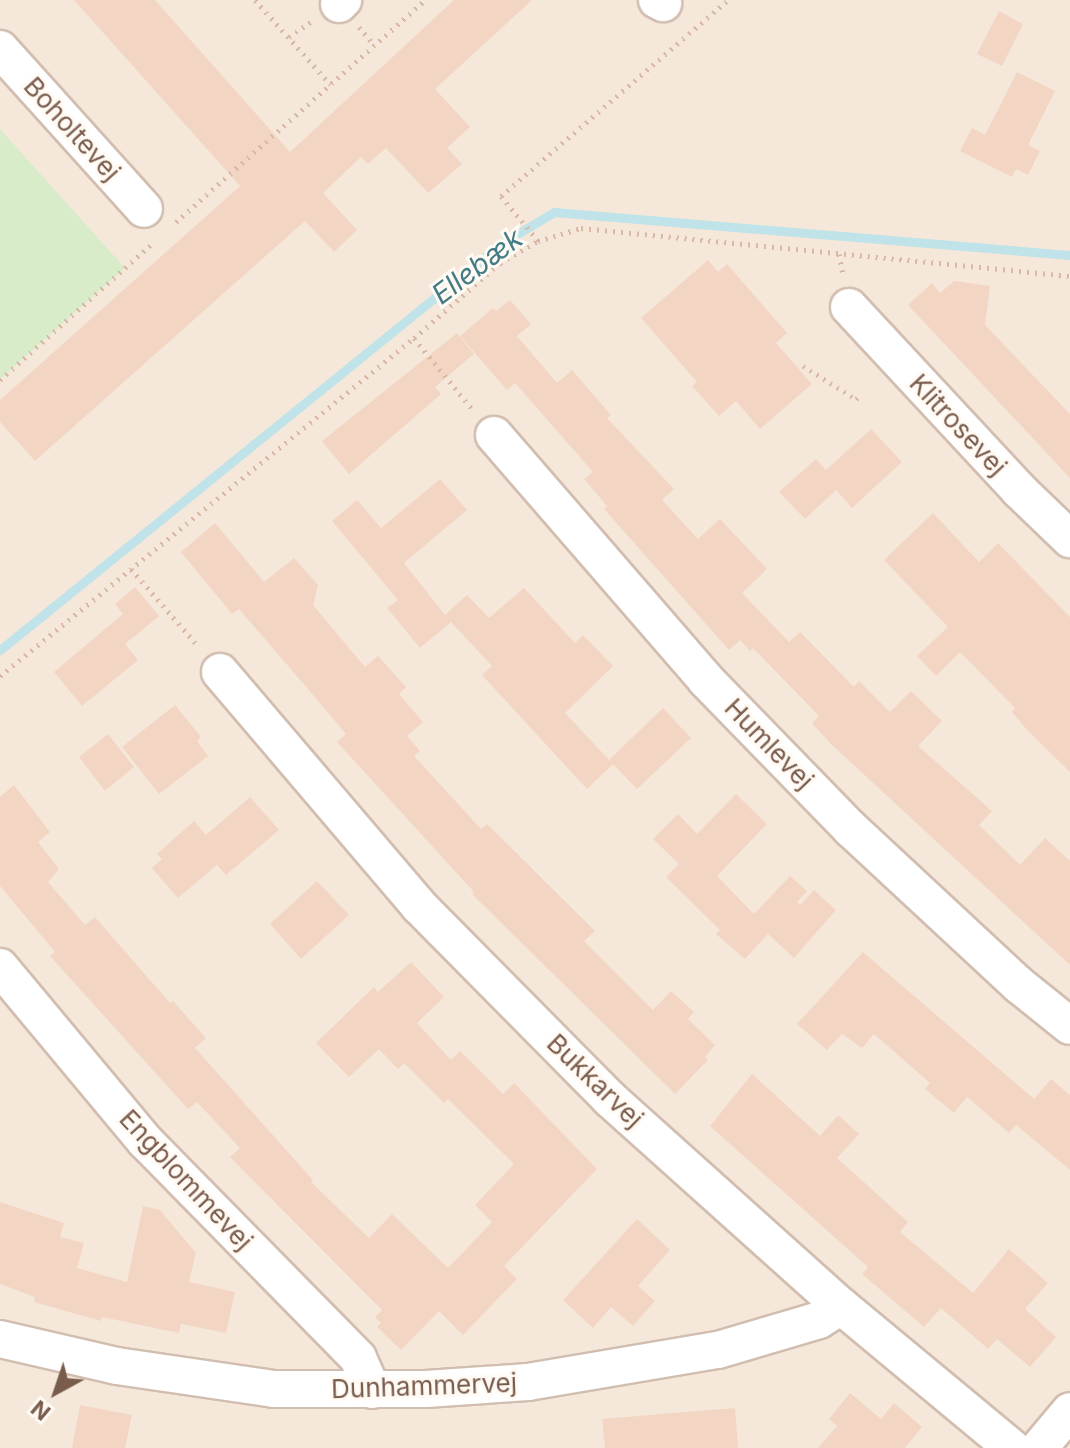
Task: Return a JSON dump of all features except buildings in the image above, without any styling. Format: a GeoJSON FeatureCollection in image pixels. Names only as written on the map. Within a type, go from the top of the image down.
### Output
{"type":"FeatureCollection","features":[{"type":"Feature","properties":{"kind":"street","name":"Boholtevej"},"geometry":{"type":"LineString","coordinates":[[0,49],[144,209]]}},
{"type":"Feature","properties":{"kind":"street","name":"Klitrosevej"},"geometry":{"type":"LineString","coordinates":[[849,307],[1019,490],[1070,539]]}},
{"type":"Feature","properties":{"kind":"street","name":"Humlevej"},"geometry":{"type":"LineString","coordinates":[[494,435],[706,680],[851,829],[1019,985],[1070,1026]]}},
{"type":"Feature","properties":{"kind":"street","name":"Bukkarvej"},"geometry":{"type":"LineString","coordinates":[[220,672],[419,906],[610,1099],[841,1306],[1012,1448]]}},
{"type":"Feature","properties":{"kind":"street","name":"Engblommevej"},"geometry":{"type":"LineString","coordinates":[[0,967],[145,1141],[358,1358],[372,1390]]}},
{"type":"Feature","properties":{"kind":"street","name":"Dunhammervej"},"geometry":{"type":"LineString","coordinates":[[0,1339],[45,1352],[184,1377],[274,1389],[372,1390],[528,1382],[644,1364],[732,1346],[819,1320],[841,1306]]}},
{"type":"Feature","properties":{"kind":"street"},"geometry":{"type":"LineString","coordinates":[[1039,1448],[1070,1411]]}},
{"type":"Feature","properties":{"kind":"path"},"geometry":{"type":"LineString","coordinates":[[255,0],[330,84]]}},
{"type":"Feature","properties":{"kind":"path"},"geometry":{"type":"LineString","coordinates":[[0,380],[425,0]]}},
{"type":"Feature","properties":{"kind":"path"},"geometry":{"type":"LineString","coordinates":[[538,241],[501,196],[728,0]]}},
{"type":"Feature","properties":{"kind":"path"},"geometry":{"type":"LineString","coordinates":[[0,676],[414,338],[500,263],[538,241],[581,228],[1070,276]]}},
{"type":"Feature","properties":{"kind":"path"},"geometry":{"type":"LineString","coordinates":[[414,338],[494,435]]}},
{"type":"Feature","properties":{"kind":"path"},"geometry":{"type":"LineString","coordinates":[[803,366],[856,399],[861,395]]}},
{"type":"Feature","properties":{"kind":"path"},"geometry":{"type":"LineString","coordinates":[[131,569],[220,672]]}},
{"type":"Feature","properties":{"kind":"shaded area"},"geometry":{"type":"Polygon","coordinates":[[[0,0],[1070,0],[1070,1448],[0,1448],[0,0]]]}},
{"type":"Feature","properties":{"kind":"green space"},"geometry":{"type":"Polygon","coordinates":[[[0,129],[125,268],[0,379],[0,129]]]}},
{"type":"Feature","properties":{"kind":"waterway","name":"Ellebæk"},"geometry":{"type":"LineString","coordinates":[[0,650],[502,243],[554,212],[1070,255]]}}]}
